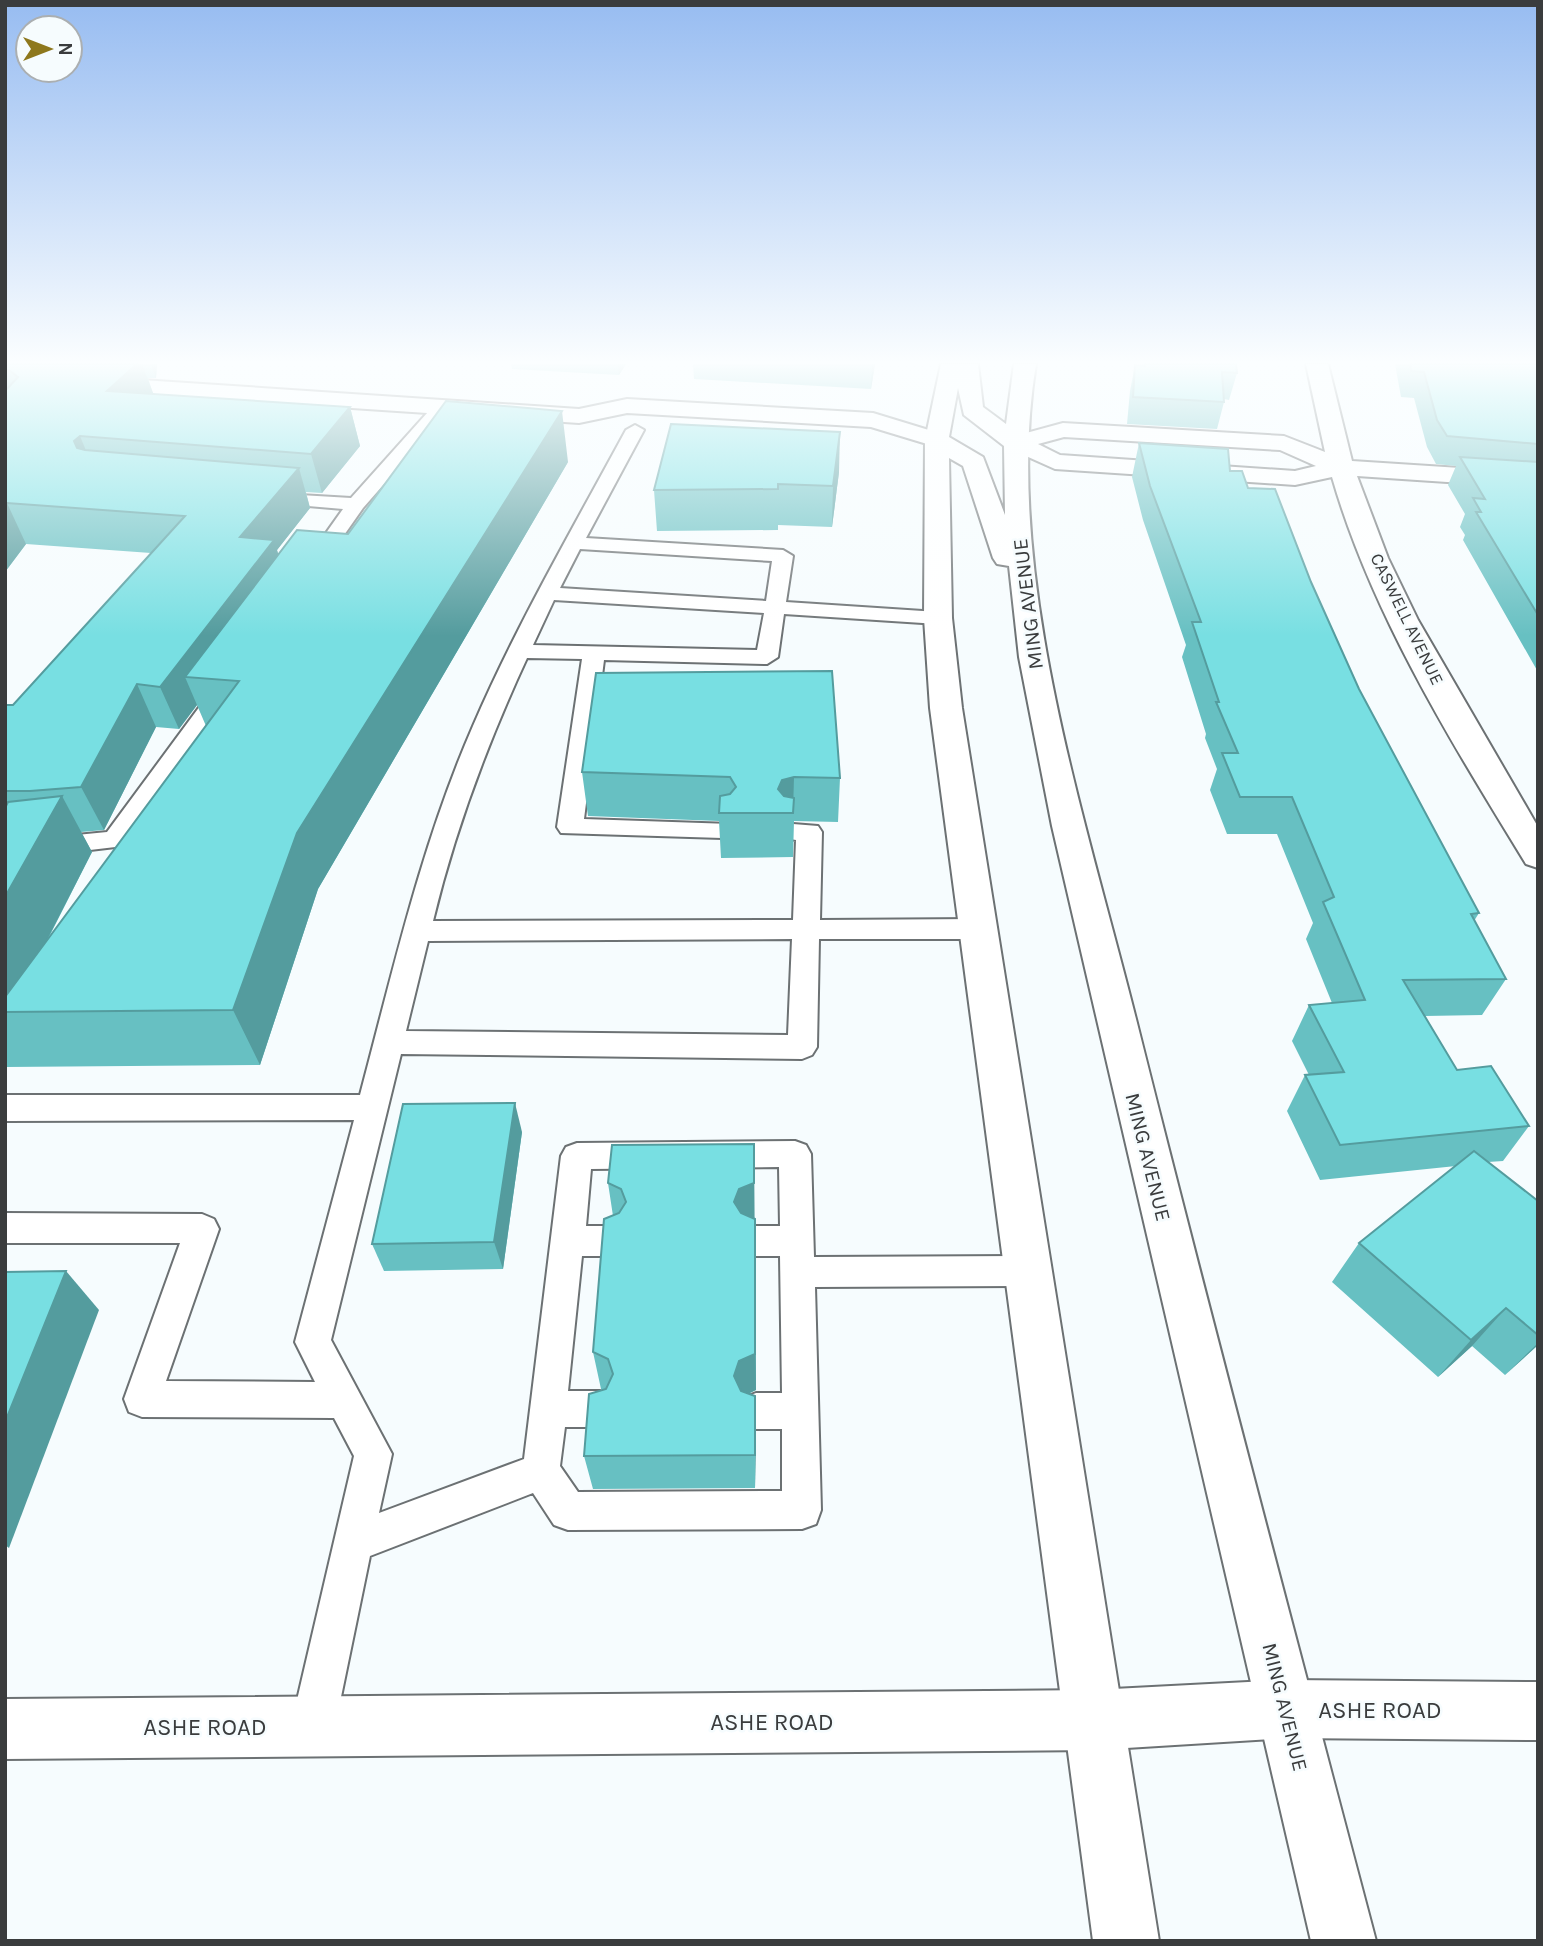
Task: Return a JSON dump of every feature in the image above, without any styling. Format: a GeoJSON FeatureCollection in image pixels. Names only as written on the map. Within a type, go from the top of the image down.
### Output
{"type":"FeatureCollection","features":[{"type":"Feature","properties":{"kind":"street"},"geometry":{"type":"LineString","coordinates":[[937,455],[939,618],[946,708],[1126,1941]]}},
{"type":"Feature","properties":{"kind":"street"},"geometry":{"type":"LineString","coordinates":[[962,455],[974,462],[1026,613]]}},
{"type":"Feature","properties":{"kind":"street","name":"MING AVENUE"},"geometry":{"type":"LineString","coordinates":[[1016,455],[1017,504],[1026,613],[1040,702],[1145,1146],[1344,1941]]}},
{"type":"Feature","properties":{"kind":"street"},"geometry":{"type":"LineString","coordinates":[[1040,455],[1055,462],[1295,478],[1341,468],[1538,481]]}},
{"type":"Feature","properties":{"kind":"street"},"geometry":{"type":"LineString","coordinates":[[1311,455],[1341,468]]}},
{"type":"Feature","properties":{"kind":"street","name":"CASWELL AVENUE"},"geometry":{"type":"LineString","coordinates":[[1338,455],[1390,592],[1451,709],[1538,856]]}},
{"type":"Feature","properties":{"kind":"street","name":"ASHE ROAD"},"geometry":{"type":"LineString","coordinates":[[5,1729],[1094,1720],[1286,1709],[1538,1711]]}},
{"type":"Feature","properties":{"kind":"lane"},"geometry":{"type":"LineString","coordinates":[[300,583],[356,504],[400,455]]}},
{"type":"Feature","properties":{"kind":"lane"},"geometry":{"type":"LineString","coordinates":[[313,1726],[373,1454],[313,1342],[370,1107],[431,874],[484,727],[547,593],[622,455]]}},
{"type":"Feature","properties":{"kind":"lane"},"geometry":{"type":"LineString","coordinates":[[249,495],[356,504]]}},
{"type":"Feature","properties":{"kind":"lane"},"geometry":{"type":"LineString","coordinates":[[519,652],[767,657],[783,555],[574,543]]}},
{"type":"Feature","properties":{"kind":"lane"},"geometry":{"type":"LineString","coordinates":[[547,593],[774,605],[939,618]]}},
{"type":"Feature","properties":{"kind":"lane"},"geometry":{"type":"LineString","coordinates":[[594,653],[570,827],[722,830]]}},
{"type":"Feature","properties":{"kind":"lane"},"geometry":{"type":"LineString","coordinates":[[5,851],[115,840],[236,672]]}},
{"type":"Feature","properties":{"kind":"lane"},"geometry":{"type":"LineString","coordinates":[[387,1042],[802,1047],[809,832],[793,832]]}},
{"type":"Feature","properties":{"kind":"lane"},"geometry":{"type":"LineString","coordinates":[[415,931],[980,929]]}},
{"type":"Feature","properties":{"kind":"lane"},"geometry":{"type":"LineString","coordinates":[[9,1115],[370,1107]]}},
{"type":"Feature","properties":{"kind":"lane"},"geometry":{"type":"LineString","coordinates":[[794,1154],[797,1256],[802,1510],[568,1511],[541,1471],[578,1156],[794,1154]]}},
{"type":"Feature","properties":{"kind":"lane"},"geometry":{"type":"LineString","coordinates":[[5,1228],[202,1229],[142,1399],[345,1400]]}},
{"type":"Feature","properties":{"kind":"lane"},"geometry":{"type":"LineString","coordinates":[[568,1241],[613,1241]]}},
{"type":"Feature","properties":{"kind":"lane"},"geometry":{"type":"LineString","coordinates":[[755,1241],[797,1256],[1029,1271]]}},
{"type":"Feature","properties":{"kind":"lane"},"geometry":{"type":"LineString","coordinates":[[549,1409],[600,1409]]}},
{"type":"Feature","properties":{"kind":"lane"},"geometry":{"type":"LineString","coordinates":[[756,1411],[799,1411]]}},
{"type":"Feature","properties":{"kind":"lane"},"geometry":{"type":"LineString","coordinates":[[355,1542],[541,1471]]}},
{"type":"Feature","properties":{"kind":"building"},"geometry":{"type":"Polygon","coordinates":[[[5,455],[142,455],[299,468],[240,537],[274,540],[160,687],[137,684],[81,787],[5,791],[5,705],[13,705],[185,516],[7,503],[5,506],[5,455]]]}},
{"type":"Feature","properties":{"kind":"building"},"geometry":{"type":"Polygon","coordinates":[[[406,455],[534,455],[297,833],[233,1010],[5,1012],[5,997],[239,681],[185,677],[297,530],[348,534],[406,455]]]}},
{"type":"Feature","properties":{"kind":"building"},"geometry":{"type":"Polygon","coordinates":[[[663,455],[837,455],[833,486],[778,484],[778,489],[654,490],[663,455]]]}},
{"type":"Feature","properties":{"kind":"building"},"geometry":{"type":"Polygon","coordinates":[[[1142,455],[1229,455],[1230,471],[1242,471],[1248,488],[1275,489],[1311,582],[1359,689],[1479,913],[1471,914],[1506,979],[1403,980],[1457,1070],[1491,1066],[1529,1126],[1340,1145],[1305,1075],[1344,1072],[1309,1005],[1365,1000],[1323,902],[1334,897],[1292,797],[1240,797],[1222,753],[1238,753],[1216,702],[1219,702],[1192,622],[1201,622],[1150,486],[1142,455]]]}},
{"type":"Feature","properties":{"kind":"building"},"geometry":{"type":"Polygon","coordinates":[[[1460,457],[1538,462],[1538,615],[1476,512],[1481,512],[1473,498],[1485,499],[1460,457]]]}},
{"type":"Feature","properties":{"kind":"building"},"geometry":{"type":"Polygon","coordinates":[[[832,671],[840,778],[794,777],[782,780],[778,789],[784,796],[794,798],[793,813],[719,813],[720,796],[730,794],[736,787],[730,777],[582,772],[596,673],[832,671]]]}},
{"type":"Feature","properties":{"kind":"building"},"geometry":{"type":"Polygon","coordinates":[[[62,796],[5,897],[5,808],[8,802],[62,796]]]}},
{"type":"Feature","properties":{"kind":"building"},"geometry":{"type":"Polygon","coordinates":[[[515,1103],[494,1242],[372,1244],[403,1104],[515,1103]]]}},
{"type":"Feature","properties":{"kind":"building"},"geometry":{"type":"Polygon","coordinates":[[[754,1144],[754,1183],[739,1189],[734,1202],[741,1213],[755,1219],[755,1354],[739,1361],[734,1376],[741,1391],[755,1396],[755,1455],[584,1456],[589,1394],[606,1389],[613,1374],[608,1359],[593,1352],[604,1219],[619,1213],[626,1202],[621,1189],[608,1183],[612,1145],[754,1144]]]}},
{"type":"Feature","properties":{"kind":"building"},"geometry":{"type":"Polygon","coordinates":[[[1474,1151],[1538,1201],[1538,1335],[1506,1308],[1471,1340],[1359,1243],[1474,1151]]]}},
{"type":"Feature","properties":{"kind":"building"},"geometry":{"type":"Polygon","coordinates":[[[66,1271],[5,1422],[5,1272],[66,1271]]]}}]}
